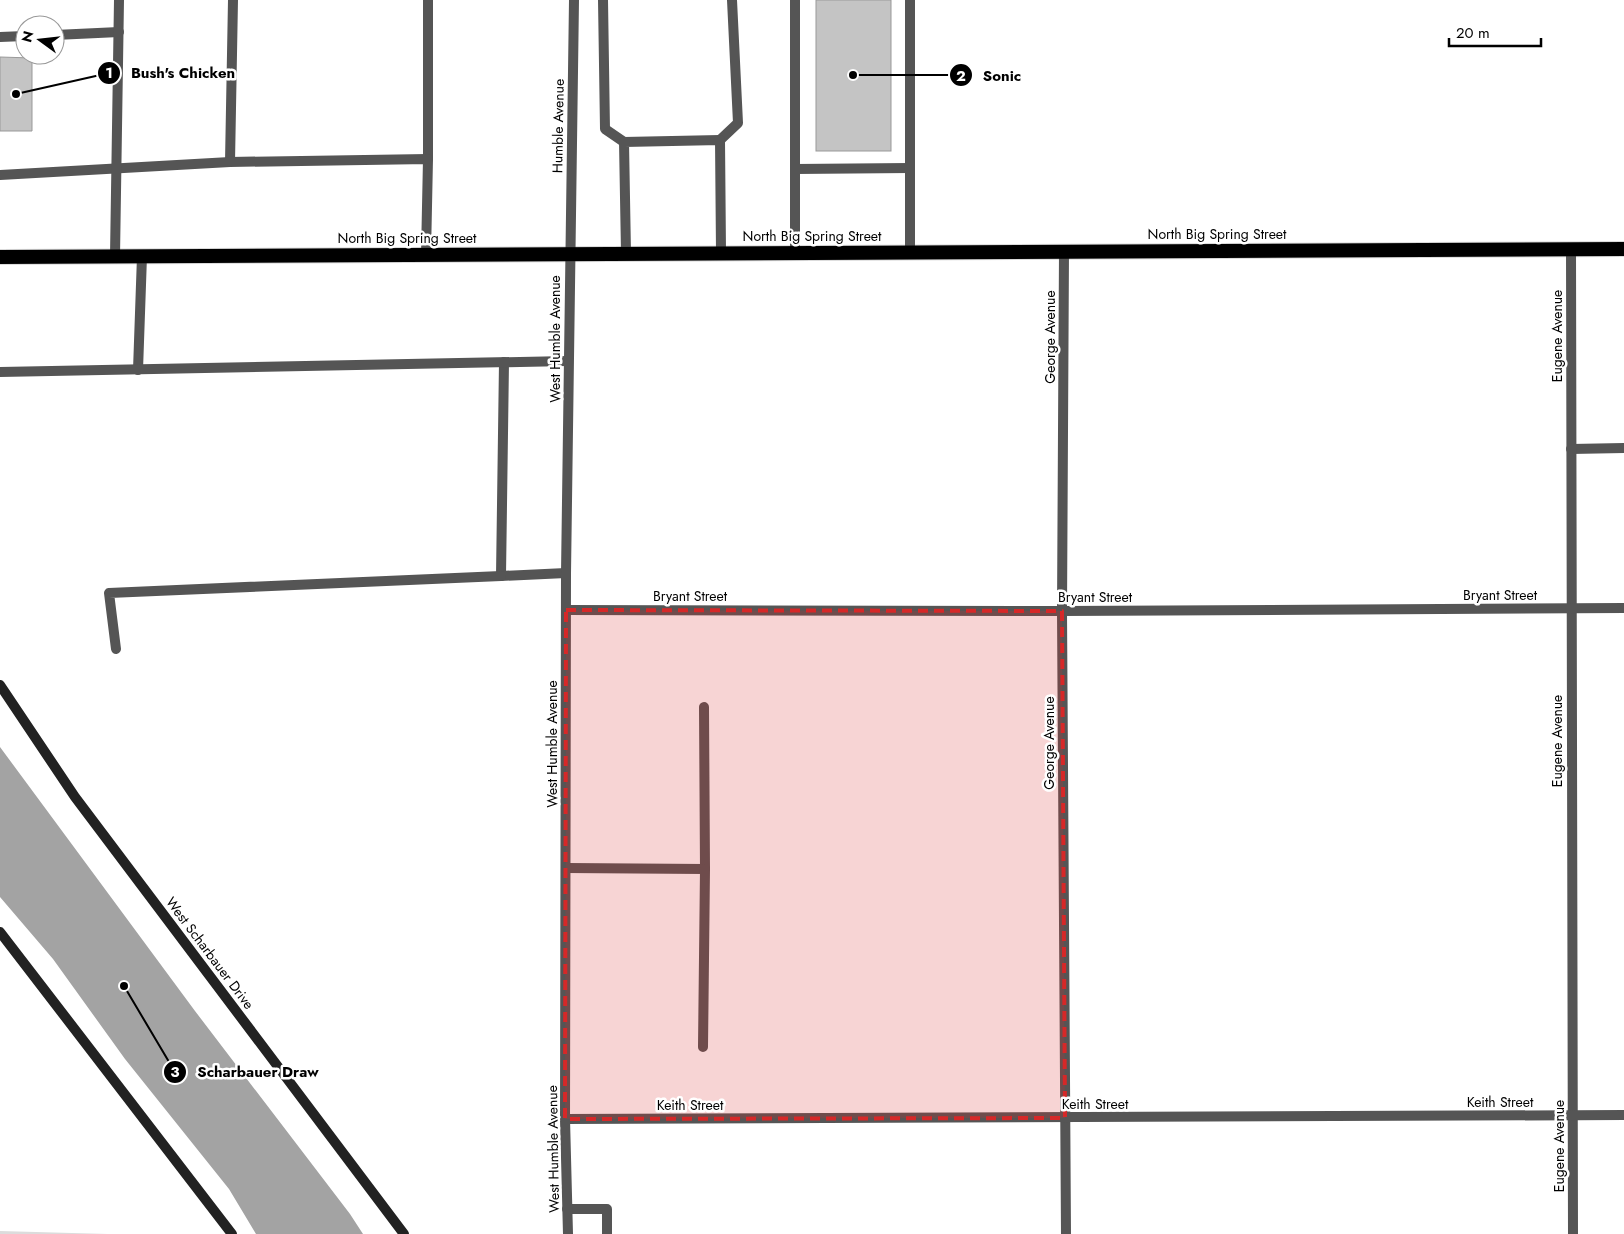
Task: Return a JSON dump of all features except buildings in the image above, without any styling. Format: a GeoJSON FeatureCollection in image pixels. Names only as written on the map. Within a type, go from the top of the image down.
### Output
{"type":"FeatureCollection","features":[{"type":"Feature","properties":{"kind":"highway","name":"North Big Spring Street"},"geometry":{"type":"LineString","coordinates":[[0,256],[1624,248]]}},
{"type":"Feature","properties":{"kind":"main road","name":"West Scharbauer Drive"},"geometry":{"type":"LineString","coordinates":[[0,685],[75,797],[404,1234]]}},
{"type":"Feature","properties":{"kind":"main road"},"geometry":{"type":"LineString","coordinates":[[0,932],[232,1234]]}},
{"type":"Feature","properties":{"kind":"street"},"geometry":{"type":"LineString","coordinates":[[114,256],[119,0]]}},
{"type":"Feature","properties":{"kind":"street"},"geometry":{"type":"LineString","coordinates":[[230,162],[233,0]]}},
{"type":"Feature","properties":{"kind":"street"},"geometry":{"type":"LineString","coordinates":[[426,254],[428,0]]}},
{"type":"Feature","properties":{"kind":"street","name":"Humble Avenue"},"geometry":{"type":"LineString","coordinates":[[569,253],[574,0]]}},
{"type":"Feature","properties":{"kind":"street"},"geometry":{"type":"LineString","coordinates":[[603,0],[605,129],[624,142],[720,140],[738,123],[732,0]]}},
{"type":"Feature","properties":{"kind":"street"},"geometry":{"type":"LineString","coordinates":[[795,0],[795,252]]}},
{"type":"Feature","properties":{"kind":"street"},"geometry":{"type":"LineString","coordinates":[[910,0],[910,252]]}},
{"type":"Feature","properties":{"kind":"street"},"geometry":{"type":"LineString","coordinates":[[65,35],[119,32]]}},
{"type":"Feature","properties":{"kind":"street"},"geometry":{"type":"LineString","coordinates":[[0,37],[15,36]]}},
{"type":"Feature","properties":{"kind":"street"},"geometry":{"type":"LineString","coordinates":[[720,140],[721,252]]}},
{"type":"Feature","properties":{"kind":"street"},"geometry":{"type":"LineString","coordinates":[[624,142],[626,253]]}},
{"type":"Feature","properties":{"kind":"street"},"geometry":{"type":"LineString","coordinates":[[0,175],[230,162],[428,159]]}},
{"type":"Feature","properties":{"kind":"street"},"geometry":{"type":"LineString","coordinates":[[795,169],[910,168]]}},
{"type":"Feature","properties":{"kind":"street","name":"Eugene Avenue"},"geometry":{"type":"LineString","coordinates":[[1571,248],[1570,608],[1573,1234]]}},
{"type":"Feature","properties":{"kind":"street","name":"George Avenue"},"geometry":{"type":"LineString","coordinates":[[1064,251],[1062,611],[1066,1234]]}},
{"type":"Feature","properties":{"kind":"street","name":"West Humble Avenue"},"geometry":{"type":"LineString","coordinates":[[568,1234],[565,1119],[566,573],[569,253]]}},
{"type":"Feature","properties":{"kind":"street"},"geometry":{"type":"LineString","coordinates":[[138,370],[142,256]]}},
{"type":"Feature","properties":{"kind":"street"},"geometry":{"type":"LineString","coordinates":[[0,372],[568,361]]}},
{"type":"Feature","properties":{"kind":"street"},"geometry":{"type":"LineString","coordinates":[[501,576],[504,362]]}},
{"type":"Feature","properties":{"kind":"street"},"geometry":{"type":"LineString","coordinates":[[1571,449],[1624,448]]}},
{"type":"Feature","properties":{"kind":"street"},"geometry":{"type":"LineString","coordinates":[[116,649],[109,593],[566,573]]}},
{"type":"Feature","properties":{"kind":"street","name":"Bryant Street"},"geometry":{"type":"LineString","coordinates":[[566,610],[1062,611],[1624,608]]}},
{"type":"Feature","properties":{"kind":"street"},"geometry":{"type":"LineString","coordinates":[[703,1047],[704,707]]}},
{"type":"Feature","properties":{"kind":"street"},"geometry":{"type":"LineString","coordinates":[[566,868],[705,869]]}},
{"type":"Feature","properties":{"kind":"street","name":"Keith Street"},"geometry":{"type":"LineString","coordinates":[[565,1119],[1624,1115]]}},
{"type":"Feature","properties":{"kind":"street"},"geometry":{"type":"LineString","coordinates":[[567,1209],[607,1209],[607,1234]]}},
{"type":"Feature","properties":{"kind":"highlighted area"},"geometry":{"type":"Polygon","coordinates":[[[566,610],[1062,611],[1065,1118],[565,1119],[566,610]]]}},
{"type":"Feature","properties":{"kind":"shaded area"},"geometry":{"type":"Polygon","coordinates":[[[0,747],[195,1011],[350,1214],[363,1234],[256,1234],[229,1189],[125,1059],[53,959],[0,897],[0,747]]]}},
{"type":"Feature","properties":{"kind":"shaded area"},"geometry":{"type":"Polygon","coordinates":[[[0,1231],[108,1234],[0,1234],[0,1231]]]}},
{"type":"Feature","properties":{"kind":"place","name":"Sonic"},"geometry":{"type":"Point","coordinates":[853,75]}},
{"type":"Feature","properties":{"kind":"place","name":"Bush's Chicken"},"geometry":{"type":"Point","coordinates":[16,94]}},
{"type":"Feature","properties":{"kind":"place","name":"Scharbauer Draw"},"geometry":{"type":"Point","coordinates":[124,986]}}]}
